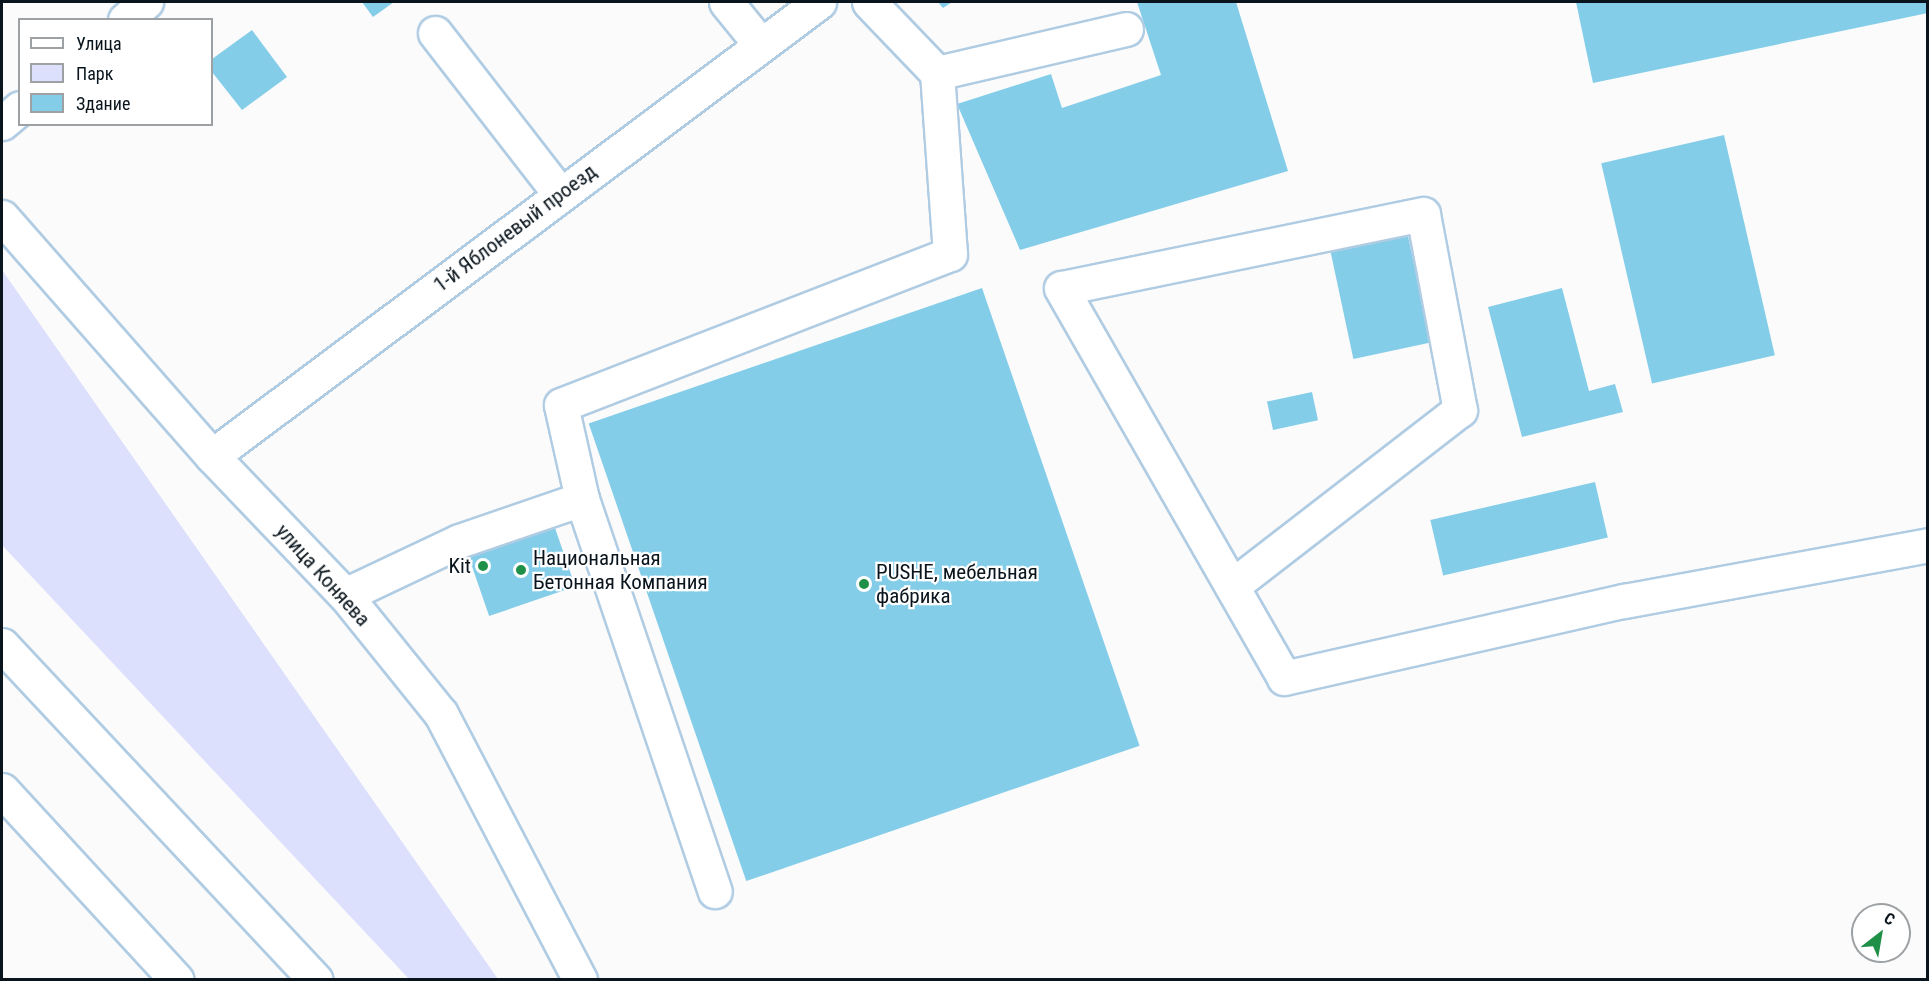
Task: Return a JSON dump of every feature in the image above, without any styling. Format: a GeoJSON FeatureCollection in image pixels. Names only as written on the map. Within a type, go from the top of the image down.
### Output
{"type":"FeatureCollection","features":[{"type":"Feature","properties":{"kind":"street"},"geometry":{"type":"LineString","coordinates":[[127,18],[146,2]]}},
{"type":"Feature","properties":{"kind":"street"},"geometry":{"type":"LineString","coordinates":[[726,2],[760,44]]}},
{"type":"Feature","properties":{"kind":"street","name":"1-й Яблоневый проезд"},"geometry":{"type":"LineString","coordinates":[[212,456],[819,2]]}},
{"type":"Feature","properties":{"kind":"street"},"geometry":{"type":"LineString","coordinates":[[715,891],[582,499],[561,405],[950,254],[937,73],[869,2]]}},
{"type":"Feature","properties":{"kind":"street"},"geometry":{"type":"LineString","coordinates":[[937,73],[1126,29]]}},
{"type":"Feature","properties":{"kind":"street"},"geometry":{"type":"LineString","coordinates":[[435,33],[560,194]]}},
{"type":"Feature","properties":{"kind":"street"},"geometry":{"type":"LineString","coordinates":[[2,123],[18,110]]}},
{"type":"Feature","properties":{"kind":"street"},"geometry":{"type":"LineString","coordinates":[[1232,586],[1460,410],[1423,214],[1061,288],[1284,678],[1624,601],[1928,545]]}},
{"type":"Feature","properties":{"kind":"street","name":"улица Коняева"},"geometry":{"type":"LineString","coordinates":[[2,217],[212,456],[345,595],[441,714],[580,980]]}},
{"type":"Feature","properties":{"kind":"street"},"geometry":{"type":"LineString","coordinates":[[345,595],[459,540],[582,499]]}},
{"type":"Feature","properties":{"kind":"street"},"geometry":{"type":"LineString","coordinates":[[2,645],[316,980]]}},
{"type":"Feature","properties":{"kind":"street"},"geometry":{"type":"LineString","coordinates":[[2,790],[177,980]]}},
{"type":"Feature","properties":{"kind":"green space"},"geometry":{"type":"Polygon","coordinates":[[[2,270],[498,979],[409,979],[2,545],[2,270]]]}},
{"type":"Feature","properties":{"kind":"building"},"geometry":{"type":"Polygon","coordinates":[[[362,2],[394,2],[373,17],[362,2]]]}},
{"type":"Feature","properties":{"kind":"building"},"geometry":{"type":"Polygon","coordinates":[[[938,2],[952,2],[943,8],[938,2]]]}},
{"type":"Feature","properties":{"kind":"building"},"geometry":{"type":"Polygon","coordinates":[[[1137,2],[1236,2],[1288,171],[1020,250],[957,104],[1051,74],[1062,108],[1161,75],[1137,2]]]}},
{"type":"Feature","properties":{"kind":"building"},"geometry":{"type":"Polygon","coordinates":[[[1576,2],[1928,2],[1928,13],[1593,83],[1576,2]]]}},
{"type":"Feature","properties":{"kind":"building"},"geometry":{"type":"Polygon","coordinates":[[[252,30],[287,77],[242,110],[213,73],[213,58],[252,30]]]}},
{"type":"Feature","properties":{"kind":"building"},"geometry":{"type":"Polygon","coordinates":[[[1724,135],[1775,355],[1652,384],[1601,163],[1724,135]]]}},
{"type":"Feature","properties":{"kind":"building"},"geometry":{"type":"Polygon","coordinates":[[[1408,236],[1431,343],[1353,359],[1331,252],[1408,236]]]}},
{"type":"Feature","properties":{"kind":"building","name":"PUSHE, мебельная фабрика"},"geometry":{"type":"Polygon","coordinates":[[[982,288],[1140,746],[746,881],[589,423],[982,288]]]}},
{"type":"Feature","properties":{"kind":"building"},"geometry":{"type":"Polygon","coordinates":[[[1562,288],[1589,391],[1615,384],[1623,412],[1522,437],[1488,307],[1562,288]]]}},
{"type":"Feature","properties":{"kind":"building"},"geometry":{"type":"Polygon","coordinates":[[[1312,392],[1318,420],[1273,430],[1267,402],[1312,392]]]}},
{"type":"Feature","properties":{"kind":"building"},"geometry":{"type":"Polygon","coordinates":[[[1595,482],[1608,538],[1443,576],[1430,520],[1595,482]]]}},
{"type":"Feature","properties":{"kind":"building","name":"Национальная Бетонная Компания"},"geometry":{"type":"Polygon","coordinates":[[[554,525],[575,586],[489,616],[468,555],[554,525]]]}},
{"type":"Feature","properties":{"kind":"place","name":"Kit"},"geometry":{"type":"Point","coordinates":[483,566]}},
{"type":"Feature","properties":{"kind":"place","name":"Национальная Бетонная Компания"},"geometry":{"type":"Point","coordinates":[521,570]}},
{"type":"Feature","properties":{"kind":"place","name":"PUSHE, мебельная фабрика"},"geometry":{"type":"Point","coordinates":[864,584]}}]}
